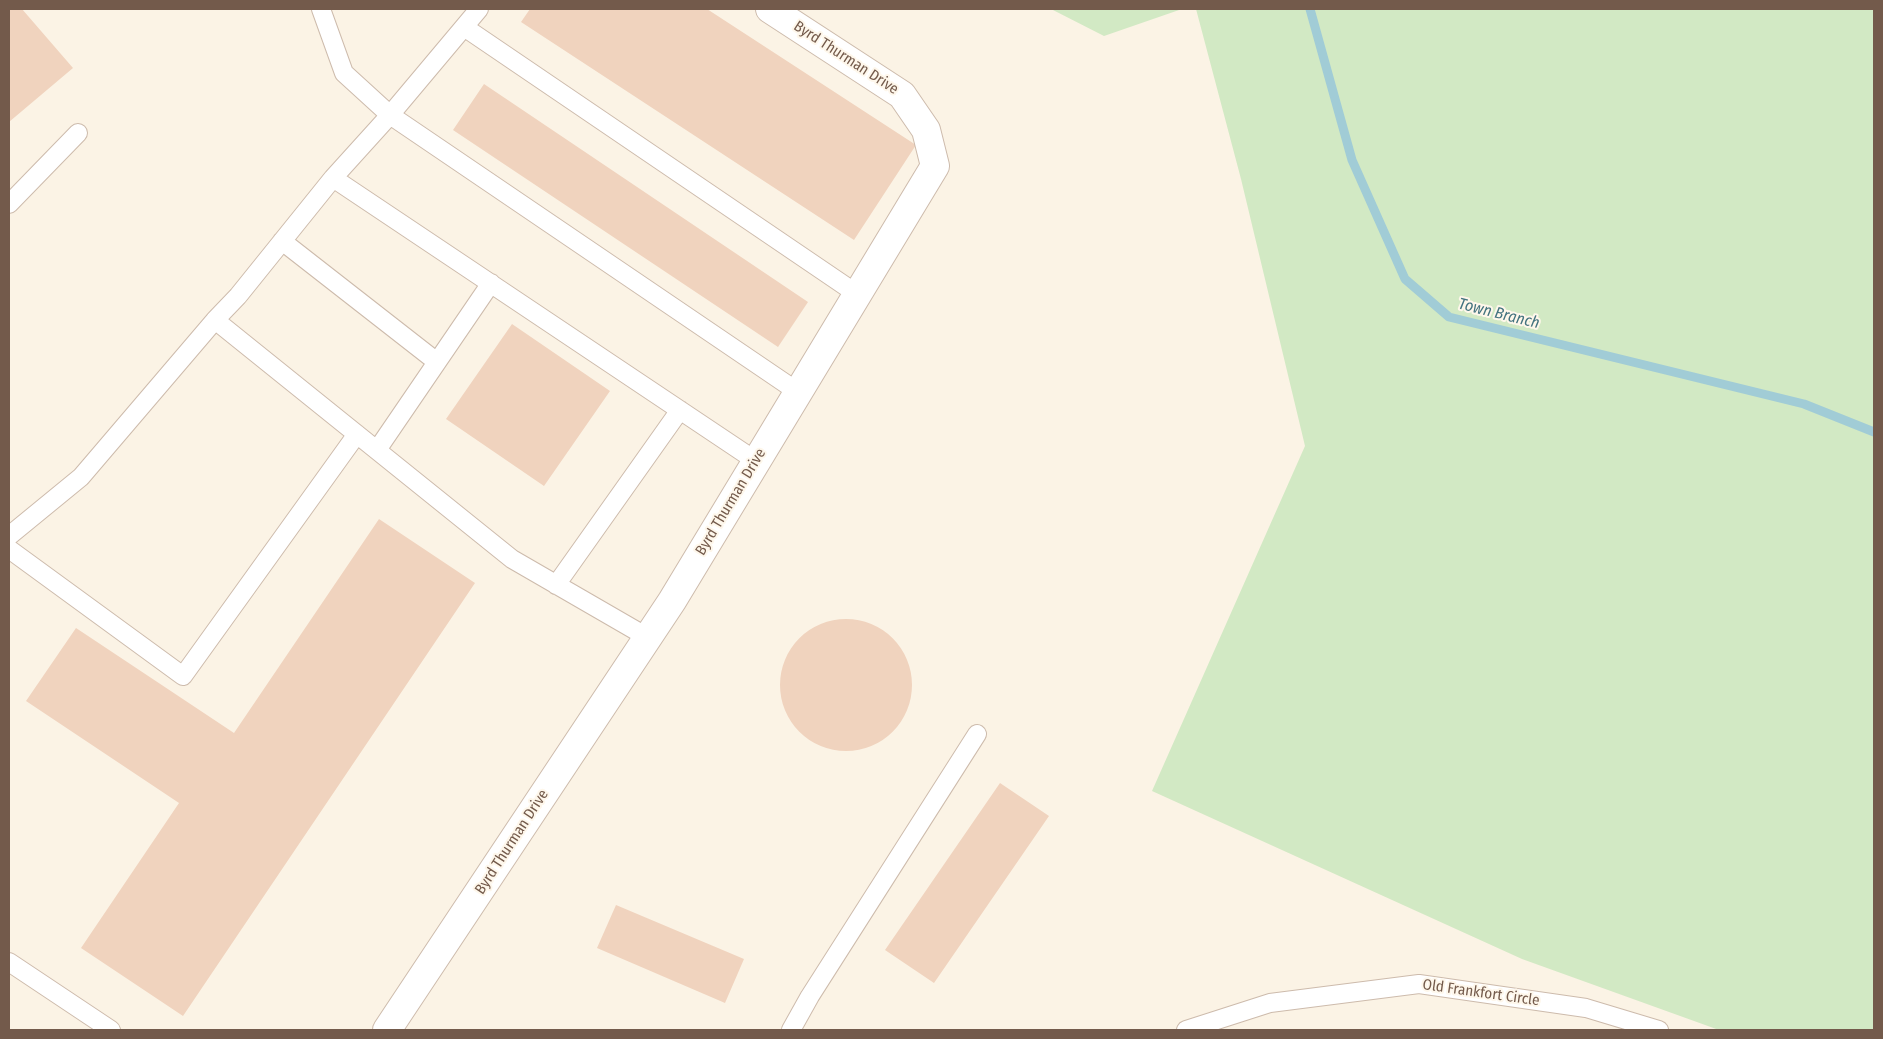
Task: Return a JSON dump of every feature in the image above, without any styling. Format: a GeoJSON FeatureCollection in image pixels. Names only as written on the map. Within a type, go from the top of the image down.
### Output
{"type":"FeatureCollection","features":[{"type":"Feature","properties":{"kind":"street","name":"Byrd Thurman Drive"},"geometry":{"type":"LineString","coordinates":[[387,1030],[647,638],[935,166],[926,130],[902,95],[770,9]]}},
{"type":"Feature","properties":{"kind":"lane"},"geometry":{"type":"LineString","coordinates":[[321,9],[344,73],[390,115],[798,392]]}},
{"type":"Feature","properties":{"kind":"lane"},"geometry":{"type":"LineString","coordinates":[[9,536],[81,477],[215,320],[238,296],[333,178],[390,115],[479,9]]}},
{"type":"Feature","properties":{"kind":"lane"},"geometry":{"type":"LineString","coordinates":[[464,27],[857,294]]}},
{"type":"Feature","properties":{"kind":"lane"},"geometry":{"type":"LineString","coordinates":[[9,204],[78,133]]}},
{"type":"Feature","properties":{"kind":"lane"},"geometry":{"type":"LineString","coordinates":[[333,178],[756,461]]}},
{"type":"Feature","properties":{"kind":"lane"},"geometry":{"type":"LineString","coordinates":[[282,241],[437,362]]}},
{"type":"Feature","properties":{"kind":"lane"},"geometry":{"type":"LineString","coordinates":[[376,450],[491,283]]}},
{"type":"Feature","properties":{"kind":"lane"},"geometry":{"type":"LineString","coordinates":[[215,320],[512,559],[647,638]]}},
{"type":"Feature","properties":{"kind":"lane"},"geometry":{"type":"LineString","coordinates":[[556,585],[680,410]]}},
{"type":"Feature","properties":{"kind":"lane"},"geometry":{"type":"LineString","coordinates":[[9,548],[183,676],[357,434]]}},
{"type":"Feature","properties":{"kind":"lane"},"geometry":{"type":"LineString","coordinates":[[791,1030],[810,996],[977,734]]}},
{"type":"Feature","properties":{"kind":"lane"},"geometry":{"type":"LineString","coordinates":[[9,962],[107,1029]]}},
{"type":"Feature","properties":{"kind":"lane","name":"Old Frankfort Circle"},"geometry":{"type":"LineString","coordinates":[[1186,1030],[1270,1003],[1419,984],[1586,1008],[1659,1030]]}},
{"type":"Feature","properties":{"kind":"green space"},"geometry":{"type":"Polygon","coordinates":[[[1051,9],[1182,9],[1104,36],[1051,9]]]}},
{"type":"Feature","properties":{"kind":"green space"},"geometry":{"type":"Polygon","coordinates":[[[1196,9],[1874,9],[1874,1030],[1719,1030],[1522,959],[1152,791],[1305,446],[1241,179],[1196,9]]]}},
{"type":"Feature","properties":{"kind":"building"},"geometry":{"type":"Polygon","coordinates":[[[9,9],[22,9],[73,68],[9,122],[9,9]]]}},
{"type":"Feature","properties":{"kind":"building"},"geometry":{"type":"Polygon","coordinates":[[[530,9],[707,9],[916,145],[854,240],[521,22],[530,9]]]}},
{"type":"Feature","properties":{"kind":"building"},"geometry":{"type":"Polygon","coordinates":[[[484,84],[808,302],[778,347],[453,130],[484,84]]]}},
{"type":"Feature","properties":{"kind":"building"},"geometry":{"type":"Polygon","coordinates":[[[512,324],[610,391],[544,486],[446,419],[512,324]]]}},
{"type":"Feature","properties":{"kind":"building"},"geometry":{"type":"Polygon","coordinates":[[[379,519],[475,583],[183,1016],[81,948],[179,803],[26,701],[76,628],[234,733],[379,519]]]}},
{"type":"Feature","properties":{"kind":"building"},"geometry":{"type":"Polygon","coordinates":[[[846,619],[859,620],[871,624],[893,638],[907,660],[911,672],[911,698],[907,710],[893,732],[871,746],[859,750],[846,751],[833,750],[821,746],[799,732],[785,710],[781,698],[780,685],[781,672],[785,660],[799,638],[821,624],[833,620],[846,619]]]}},
{"type":"Feature","properties":{"kind":"building"},"geometry":{"type":"Polygon","coordinates":[[[1000,783],[1049,816],[934,983],[885,950],[1000,783]]]}},
{"type":"Feature","properties":{"kind":"building"},"geometry":{"type":"Polygon","coordinates":[[[616,905],[744,959],[725,1003],[597,948],[616,905]]]}},
{"type":"Feature","properties":{"kind":"waterway","name":"Town Branch"},"geometry":{"type":"LineString","coordinates":[[1310,9],[1352,160],[1405,279],[1449,317],[1804,404],[1874,432]]}}]}
